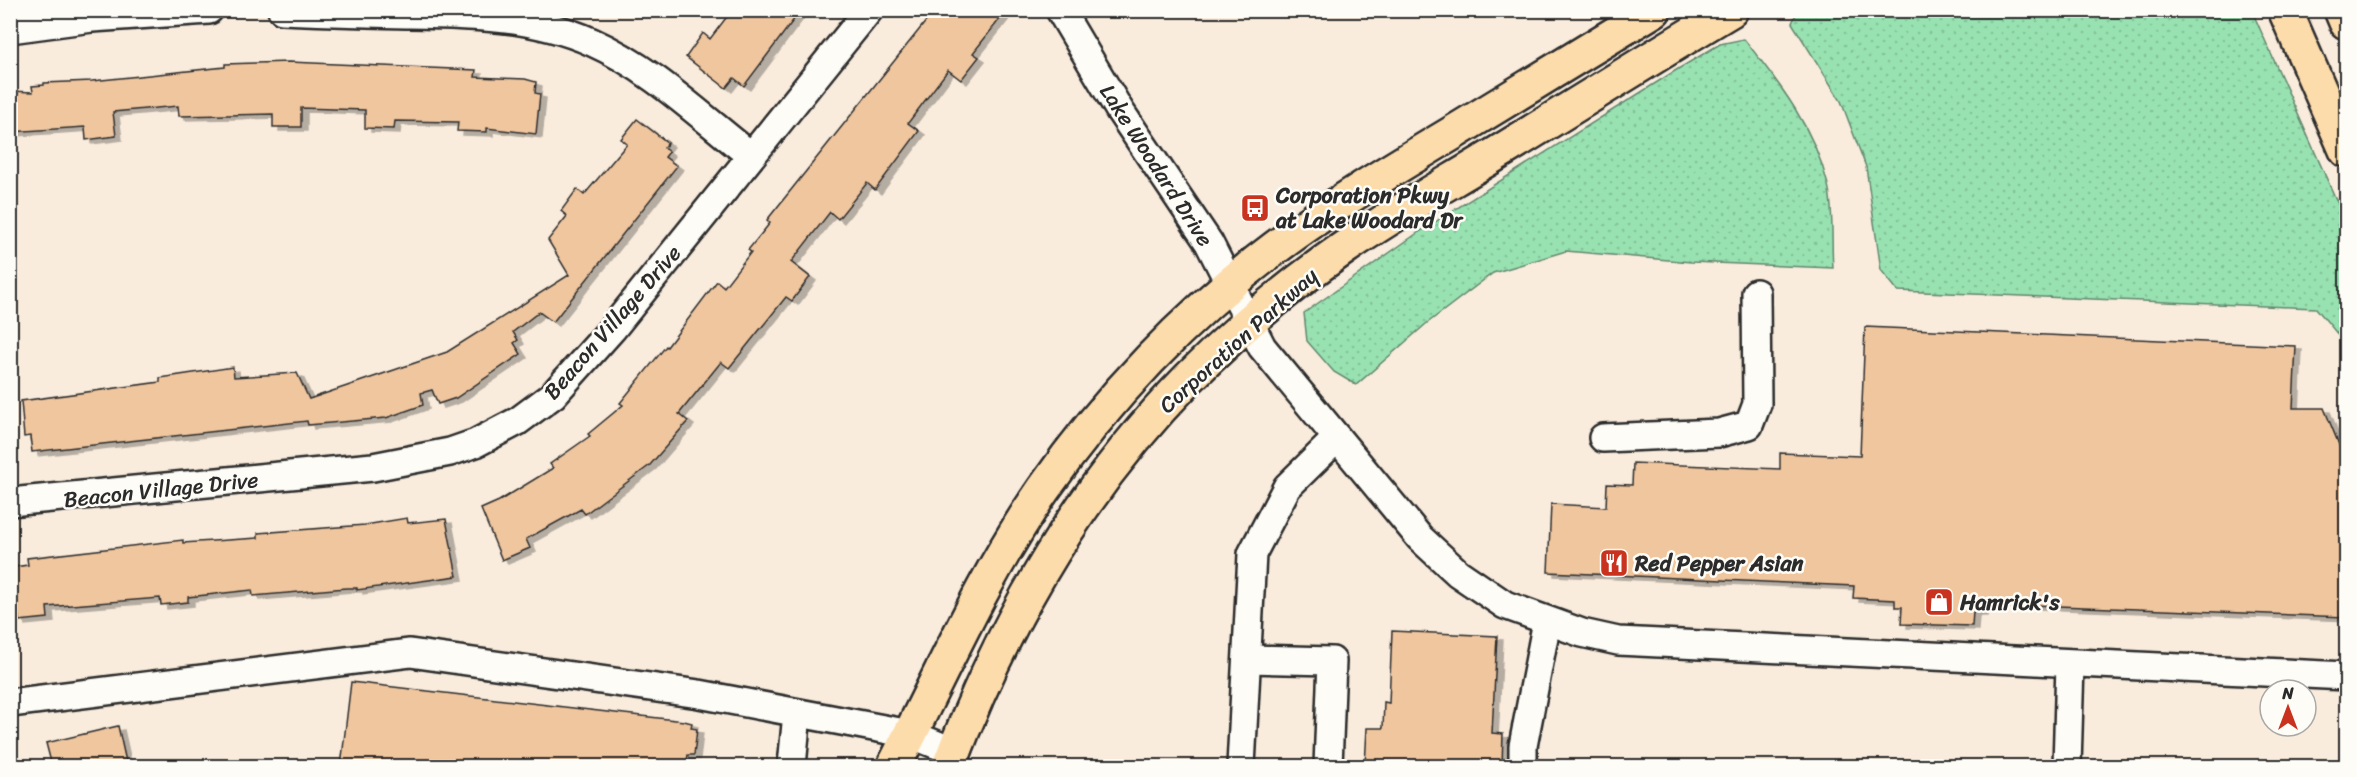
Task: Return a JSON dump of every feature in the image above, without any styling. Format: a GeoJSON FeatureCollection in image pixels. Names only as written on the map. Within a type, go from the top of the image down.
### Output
{"type":"FeatureCollection","features":[{"type":"Feature","properties":{"kind":"main road","name":"Corporation Parkway"},"geometry":{"type":"LineString","coordinates":[[894,766],[983,588],[1044,489],[1093,424],[1133,379],[1198,313],[1274,249],[1350,195],[1654,10]]}},
{"type":"Feature","properties":{"kind":"main road","name":"Corporation Parkway"},"geometry":{"type":"LineString","coordinates":[[952,759],[1004,635],[1026,594],[1075,517],[1160,409],[1250,323],[1344,248],[1731,10]]}},
{"type":"Feature","properties":{"kind":"main road"},"geometry":{"type":"LineString","coordinates":[[2285,10],[2346,150]]}},
{"type":"Feature","properties":{"kind":"main road"},"geometry":{"type":"LineString","coordinates":[[2341,10],[2346,22]]}},
{"type":"Feature","properties":{"kind":"street"},"geometry":{"type":"LineString","coordinates":[[10,29],[92,18],[209,10]]}},
{"type":"Feature","properties":{"kind":"street"},"geometry":{"type":"LineString","coordinates":[[282,10],[469,15],[512,19],[569,33],[592,42],[637,67],[750,155]]}},
{"type":"Feature","properties":{"kind":"street","name":"Beacon Village Drive"},"geometry":{"type":"LineString","coordinates":[[10,502],[373,467],[421,459],[476,443],[518,421],[553,395],[613,328],[869,10]]}},
{"type":"Feature","properties":{"kind":"street","name":"Lake Woodard Drive"},"geometry":{"type":"LineString","coordinates":[[1060,10],[1120,111],[1209,243],[1262,347],[1420,538],[1458,573],[1505,605],[1582,633],[1643,643],[2346,676]]}},
{"type":"Feature","properties":{"kind":"street"},"geometry":{"type":"LineString","coordinates":[[1603,438],[1719,433],[1749,425],[1757,404],[1756,293]]}},
{"type":"Feature","properties":{"kind":"street"},"geometry":{"type":"LineString","coordinates":[[1241,766],[1252,554],[1287,487],[1337,438]]}},
{"type":"Feature","properties":{"kind":"street"},"geometry":{"type":"LineString","coordinates":[[1523,766],[1523,746],[1547,621]]}},
{"type":"Feature","properties":{"kind":"street"},"geometry":{"type":"LineString","coordinates":[[10,702],[410,653],[681,692],[910,734],[952,759]]}},
{"type":"Feature","properties":{"kind":"street"},"geometry":{"type":"LineString","coordinates":[[1246,659],[1332,662],[1328,766]]}},
{"type":"Feature","properties":{"kind":"street"},"geometry":{"type":"LineString","coordinates":[[2067,766],[2070,664]]}},
{"type":"Feature","properties":{"kind":"street"},"geometry":{"type":"LineString","coordinates":[[792,766],[797,713]]}},
{"type":"Feature","properties":{"kind":"green space"},"geometry":{"type":"Polygon","coordinates":[[[1798,10],[2252,11],[2346,222],[2346,350],[2344,342],[2316,308],[1898,291],[1881,270],[1866,167],[1841,101],[1792,23],[1798,10]]]}},
{"type":"Feature","properties":{"kind":"green space"},"geometry":{"type":"Polygon","coordinates":[[[1744,39],[1783,90],[1805,126],[1822,164],[1831,205],[1833,268],[1691,262],[1566,251],[1493,273],[1426,324],[1356,385],[1334,372],[1307,341],[1304,313],[1419,232],[1720,44],[1744,39]]]}},
{"type":"Feature","properties":{"kind":"building"},"geometry":{"type":"Polygon","coordinates":[[[732,10],[801,10],[744,86],[734,78],[726,88],[686,57],[703,33],[710,39],[732,10]]]}},
{"type":"Feature","properties":{"kind":"building"},"geometry":{"type":"Polygon","coordinates":[[[935,10],[1007,10],[973,53],[979,57],[961,80],[948,70],[908,123],[919,131],[875,190],[867,183],[838,219],[830,212],[791,262],[810,277],[792,301],[786,297],[729,368],[721,362],[679,414],[688,421],[650,465],[585,514],[581,509],[526,539],[530,548],[502,560],[481,509],[499,501],[553,468],[550,464],[590,436],[588,434],[623,405],[620,403],[667,347],[717,281],[724,287],[751,252],[748,250],[770,223],[767,220],[935,10]]]}},
{"type":"Feature","properties":{"kind":"building"},"geometry":{"type":"Polygon","coordinates":[[[289,62],[476,70],[475,77],[525,79],[536,82],[535,93],[540,94],[536,134],[487,128],[487,132],[457,131],[458,122],[395,121],[394,129],[365,128],[365,110],[301,108],[301,127],[273,127],[273,114],[179,116],[178,106],[113,112],[116,136],[86,140],[85,127],[10,132],[10,91],[33,92],[32,86],[44,85],[44,83],[92,81],[225,67],[225,64],[289,62]]]}},
{"type":"Feature","properties":{"kind":"building"},"geometry":{"type":"Polygon","coordinates":[[[637,119],[668,143],[664,148],[669,152],[665,157],[677,166],[553,322],[539,312],[513,332],[518,340],[514,343],[521,354],[456,398],[438,404],[432,390],[421,393],[423,405],[386,418],[308,425],[307,421],[32,452],[30,436],[24,437],[21,401],[160,382],[160,378],[233,367],[234,377],[297,373],[309,399],[447,352],[569,275],[548,240],[567,216],[561,211],[577,189],[584,195],[627,144],[621,139],[637,119]]]}},
{"type":"Feature","properties":{"kind":"building"},"geometry":{"type":"Polygon","coordinates":[[[1865,327],[2296,346],[2293,408],[2324,408],[2346,462],[2346,617],[1981,603],[1981,612],[1973,612],[1972,626],[1901,624],[1902,607],[1895,607],[1895,600],[1853,598],[1854,586],[1548,572],[1551,504],[1606,507],[1607,484],[1632,485],[1633,463],[1780,469],[1780,453],[1860,456],[1865,327]]]}},
{"type":"Feature","properties":{"kind":"building"},"geometry":{"type":"Polygon","coordinates":[[[407,518],[408,523],[446,519],[457,576],[357,590],[357,588],[346,588],[253,596],[252,590],[188,597],[188,602],[161,605],[160,598],[47,607],[48,618],[19,621],[14,567],[28,565],[27,558],[183,540],[183,543],[258,538],[258,533],[365,525],[407,518]]]}},
{"type":"Feature","properties":{"kind":"building"},"geometry":{"type":"Polygon","coordinates":[[[1392,631],[1497,636],[1492,733],[1503,734],[1502,766],[1365,766],[1367,728],[1383,728],[1384,702],[1389,703],[1392,631]]]}},
{"type":"Feature","properties":{"kind":"building"},"geometry":{"type":"Polygon","coordinates":[[[351,682],[684,721],[692,723],[691,728],[697,729],[694,755],[688,755],[686,766],[341,766],[351,682]]]}},
{"type":"Feature","properties":{"kind":"building"},"geometry":{"type":"Polygon","coordinates":[[[118,726],[127,766],[52,766],[46,743],[118,726]]]}},
{"type":"Feature","properties":{"kind":"place","name":"Corporation Pkwy at Lake Woodard Dr"},"geometry":{"type":"Point","coordinates":[1255,208]}},
{"type":"Feature","properties":{"kind":"place","name":"Red Pepper Asian"},"geometry":{"type":"Point","coordinates":[1614,563]}},
{"type":"Feature","properties":{"kind":"place","name":"Hamrick's"},"geometry":{"type":"Point","coordinates":[1939,602]}}]}
